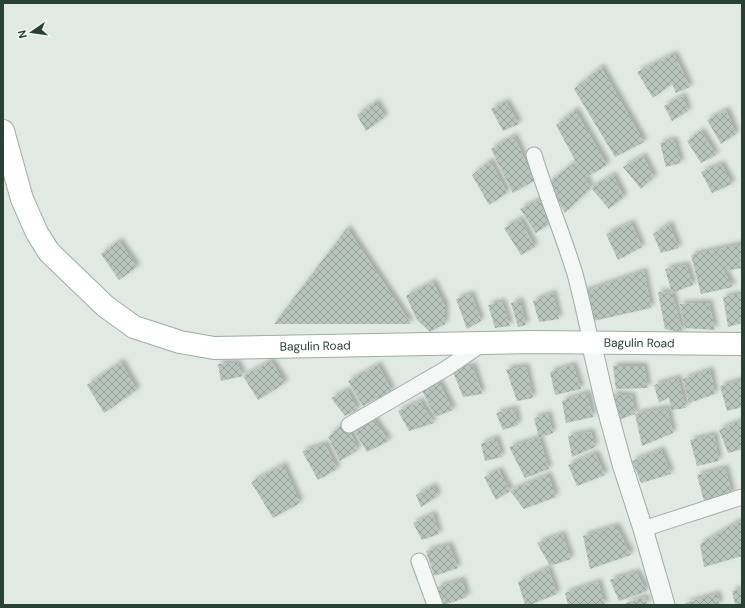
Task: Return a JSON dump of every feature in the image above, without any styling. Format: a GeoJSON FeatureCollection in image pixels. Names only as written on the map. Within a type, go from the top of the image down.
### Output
{"type":"FeatureCollection","features":[{"type":"Feature","properties":{"kind":"main road","name":"Bagulin Road"},"geometry":{"type":"LineString","coordinates":[[3,131],[22,199],[37,233],[49,252],[105,306],[134,327],[180,342],[214,348],[591,342],[742,344]]}},
{"type":"Feature","properties":{"kind":"street"},"geometry":{"type":"LineString","coordinates":[[534,155],[575,275],[604,398],[622,464],[643,528],[665,605]]}},
{"type":"Feature","properties":{"kind":"street"},"geometry":{"type":"LineString","coordinates":[[349,425],[447,368],[482,344]]}},
{"type":"Feature","properties":{"kind":"street"},"geometry":{"type":"LineString","coordinates":[[643,528],[742,497]]}},
{"type":"Feature","properties":{"kind":"street"},"geometry":{"type":"LineString","coordinates":[[419,561],[435,605]]}},
{"type":"Feature","properties":{"kind":"building"},"geometry":{"type":"Polygon","coordinates":[[[674,54],[690,87],[676,93],[672,84],[653,98],[637,72],[674,54]]]}},
{"type":"Feature","properties":{"kind":"building"},"geometry":{"type":"Polygon","coordinates":[[[601,67],[644,142],[615,157],[574,89],[601,67]]]}},
{"type":"Feature","properties":{"kind":"building"},"geometry":{"type":"Polygon","coordinates":[[[683,96],[688,111],[672,121],[664,106],[683,96]]]}},
{"type":"Feature","properties":{"kind":"building"},"geometry":{"type":"Polygon","coordinates":[[[376,102],[385,117],[366,131],[357,115],[376,102]]]}},
{"type":"Feature","properties":{"kind":"building"},"geometry":{"type":"Polygon","coordinates":[[[506,102],[519,124],[503,131],[491,109],[506,102]]]}},
{"type":"Feature","properties":{"kind":"building"},"geometry":{"type":"Polygon","coordinates":[[[575,110],[607,165],[585,178],[591,188],[565,213],[548,183],[575,162],[582,173],[556,125],[575,110]]]}},
{"type":"Feature","properties":{"kind":"building"},"geometry":{"type":"Polygon","coordinates":[[[726,110],[736,134],[721,144],[707,120],[726,110]]]}},
{"type":"Feature","properties":{"kind":"building"},"geometry":{"type":"Polygon","coordinates":[[[701,131],[716,155],[701,163],[687,141],[701,131]]]}},
{"type":"Feature","properties":{"kind":"building"},"geometry":{"type":"Polygon","coordinates":[[[514,136],[534,181],[513,193],[491,149],[514,136]]]}},
{"type":"Feature","properties":{"kind":"building"},"geometry":{"type":"Polygon","coordinates":[[[674,140],[681,163],[666,167],[660,143],[674,140]]]}},
{"type":"Feature","properties":{"kind":"building"},"geometry":{"type":"Polygon","coordinates":[[[643,156],[654,177],[641,189],[623,167],[643,156]]]}},
{"type":"Feature","properties":{"kind":"building"},"geometry":{"type":"Polygon","coordinates":[[[490,161],[507,193],[489,205],[472,175],[490,161]]]}},
{"type":"Feature","properties":{"kind":"building"},"geometry":{"type":"Polygon","coordinates":[[[721,164],[732,184],[712,193],[701,172],[721,164]]]}},
{"type":"Feature","properties":{"kind":"building"},"geometry":{"type":"Polygon","coordinates":[[[613,175],[624,197],[609,209],[591,188],[613,175]]]}},
{"type":"Feature","properties":{"kind":"building"},"geometry":{"type":"Polygon","coordinates":[[[539,200],[552,222],[536,233],[520,209],[539,200]]]}},
{"type":"Feature","properties":{"kind":"building"},"geometry":{"type":"Polygon","coordinates":[[[520,219],[535,247],[521,255],[504,228],[520,219]]]}},
{"type":"Feature","properties":{"kind":"building"},"geometry":{"type":"Polygon","coordinates":[[[631,223],[642,247],[618,260],[606,234],[631,223]]]}},
{"type":"Feature","properties":{"kind":"building"},"geometry":{"type":"Polygon","coordinates":[[[669,224],[679,248],[661,253],[653,234],[669,224]]]}},
{"type":"Feature","properties":{"kind":"building"},"geometry":{"type":"Polygon","coordinates":[[[347,228],[411,324],[274,324],[347,228]]]}},
{"type":"Feature","properties":{"kind":"building"},"geometry":{"type":"Polygon","coordinates":[[[119,241],[137,267],[119,280],[101,254],[119,241]]]}},
{"type":"Feature","properties":{"kind":"building"},"geometry":{"type":"Polygon","coordinates":[[[742,244],[742,259],[739,259],[742,268],[724,271],[733,287],[701,294],[691,255],[742,244]]]}},
{"type":"Feature","properties":{"kind":"building"},"geometry":{"type":"Polygon","coordinates":[[[686,265],[693,285],[672,293],[665,269],[686,265]]]}},
{"type":"Feature","properties":{"kind":"building"},"geometry":{"type":"Polygon","coordinates":[[[644,271],[651,308],[588,322],[580,293],[644,271]]]}},
{"type":"Feature","properties":{"kind":"building"},"geometry":{"type":"Polygon","coordinates":[[[433,282],[445,306],[445,324],[430,332],[417,320],[406,296],[433,282]]]}},
{"type":"Feature","properties":{"kind":"building"},"geometry":{"type":"Polygon","coordinates":[[[658,292],[672,293],[683,333],[665,329],[658,292]]]}},
{"type":"Feature","properties":{"kind":"building"},"geometry":{"type":"Polygon","coordinates":[[[553,293],[559,319],[539,322],[533,301],[553,293]]]}},
{"type":"Feature","properties":{"kind":"building"},"geometry":{"type":"Polygon","coordinates":[[[471,294],[481,321],[467,329],[456,299],[471,294]]]}},
{"type":"Feature","properties":{"kind":"building"},"geometry":{"type":"Polygon","coordinates":[[[742,294],[742,323],[728,327],[723,297],[742,294]]]}},
{"type":"Feature","properties":{"kind":"building"},"geometry":{"type":"Polygon","coordinates":[[[520,301],[526,325],[518,327],[511,303],[520,301]]]}},
{"type":"Feature","properties":{"kind":"building"},"geometry":{"type":"Polygon","coordinates":[[[502,302],[510,326],[495,328],[488,305],[502,302]]]}},
{"type":"Feature","properties":{"kind":"building"},"geometry":{"type":"Polygon","coordinates":[[[709,303],[715,330],[685,328],[680,304],[709,303]]]}},
{"type":"Feature","properties":{"kind":"building"},"geometry":{"type":"Polygon","coordinates":[[[271,361],[285,383],[258,400],[243,376],[271,361]]]}},
{"type":"Feature","properties":{"kind":"building"},"geometry":{"type":"Polygon","coordinates":[[[121,362],[137,390],[104,413],[87,385],[121,362]]]}},
{"type":"Feature","properties":{"kind":"building"},"geometry":{"type":"Polygon","coordinates":[[[237,363],[243,376],[221,381],[218,364],[237,363]]]}},
{"type":"Feature","properties":{"kind":"building"},"geometry":{"type":"Polygon","coordinates":[[[378,365],[392,391],[363,406],[348,381],[378,365]]]}},
{"type":"Feature","properties":{"kind":"building"},"geometry":{"type":"Polygon","coordinates":[[[573,365],[581,389],[555,395],[550,372],[573,365]]]}},
{"type":"Feature","properties":{"kind":"building"},"geometry":{"type":"Polygon","coordinates":[[[473,366],[482,394],[463,397],[452,369],[473,366]]]}},
{"type":"Feature","properties":{"kind":"building"},"geometry":{"type":"Polygon","coordinates":[[[613,366],[644,366],[648,388],[616,389],[613,366]]]}},
{"type":"Feature","properties":{"kind":"building"},"geometry":{"type":"Polygon","coordinates":[[[526,367],[533,398],[517,401],[506,369],[526,367]]]}},
{"type":"Feature","properties":{"kind":"building"},"geometry":{"type":"Polygon","coordinates":[[[710,370],[715,394],[689,403],[683,379],[710,370]]]}},
{"type":"Feature","properties":{"kind":"building"},"geometry":{"type":"Polygon","coordinates":[[[678,378],[686,408],[671,410],[669,397],[659,403],[654,385],[678,378]]]}},
{"type":"Feature","properties":{"kind":"building"},"geometry":{"type":"Polygon","coordinates":[[[742,380],[742,407],[727,411],[720,386],[742,380]]]}},
{"type":"Feature","properties":{"kind":"building"},"geometry":{"type":"Polygon","coordinates":[[[439,382],[453,410],[435,417],[422,390],[439,382]]]}},
{"type":"Feature","properties":{"kind":"building"},"geometry":{"type":"Polygon","coordinates":[[[347,390],[358,410],[345,416],[331,398],[347,390]]]}},
{"type":"Feature","properties":{"kind":"building"},"geometry":{"type":"Polygon","coordinates":[[[587,393],[593,417],[566,423],[562,401],[587,393]]]}},
{"type":"Feature","properties":{"kind":"building"},"geometry":{"type":"Polygon","coordinates":[[[612,394],[632,396],[635,414],[618,420],[612,394]]]}},
{"type":"Feature","properties":{"kind":"building"},"geometry":{"type":"Polygon","coordinates":[[[420,401],[434,423],[409,431],[398,411],[420,401]]]}},
{"type":"Feature","properties":{"kind":"building"},"geometry":{"type":"Polygon","coordinates":[[[667,408],[673,433],[642,446],[635,414],[667,408]]]}},
{"type":"Feature","properties":{"kind":"building"},"geometry":{"type":"Polygon","coordinates":[[[515,409],[518,425],[503,430],[496,413],[515,409]]]}},
{"type":"Feature","properties":{"kind":"building"},"geometry":{"type":"Polygon","coordinates":[[[548,414],[553,433],[539,438],[534,418],[548,414]]]}},
{"type":"Feature","properties":{"kind":"building"},"geometry":{"type":"Polygon","coordinates":[[[373,419],[389,441],[367,452],[352,427],[373,419]]]}},
{"type":"Feature","properties":{"kind":"building"},"geometry":{"type":"Polygon","coordinates":[[[742,420],[742,449],[728,453],[719,430],[742,420]]]}},
{"type":"Feature","properties":{"kind":"building"},"geometry":{"type":"Polygon","coordinates":[[[346,422],[358,450],[340,461],[328,437],[346,422]]]}},
{"type":"Feature","properties":{"kind":"building"},"geometry":{"type":"Polygon","coordinates":[[[591,432],[595,447],[572,457],[568,436],[591,432]]]}},
{"type":"Feature","properties":{"kind":"building"},"geometry":{"type":"Polygon","coordinates":[[[714,435],[719,461],[697,466],[690,440],[714,435]]]}},
{"type":"Feature","properties":{"kind":"building"},"geometry":{"type":"Polygon","coordinates":[[[496,438],[502,457],[485,461],[481,444],[496,438]]]}},
{"type":"Feature","properties":{"kind":"building"},"geometry":{"type":"Polygon","coordinates":[[[539,438],[549,469],[525,478],[509,447],[539,438]]]}},
{"type":"Feature","properties":{"kind":"building"},"geometry":{"type":"Polygon","coordinates":[[[325,444],[337,469],[318,480],[302,451],[325,444]]]}},
{"type":"Feature","properties":{"kind":"building"},"geometry":{"type":"Polygon","coordinates":[[[661,450],[671,474],[641,483],[632,461],[661,450]]]}},
{"type":"Feature","properties":{"kind":"building"},"geometry":{"type":"Polygon","coordinates":[[[595,453],[605,475],[577,486],[568,465],[595,453]]]}},
{"type":"Feature","properties":{"kind":"building"},"geometry":{"type":"Polygon","coordinates":[[[283,465],[300,503],[273,518],[251,482],[283,465]]]}},
{"type":"Feature","properties":{"kind":"building"},"geometry":{"type":"Polygon","coordinates":[[[725,468],[732,494],[704,501],[697,475],[725,468]]]}},
{"type":"Feature","properties":{"kind":"building"},"geometry":{"type":"Polygon","coordinates":[[[499,470],[510,491],[496,500],[484,477],[499,470]]]}},
{"type":"Feature","properties":{"kind":"building"},"geometry":{"type":"Polygon","coordinates":[[[548,475],[556,497],[524,509],[510,491],[548,475]]]}},
{"type":"Feature","properties":{"kind":"building"},"geometry":{"type":"Polygon","coordinates":[[[433,486],[438,496],[421,507],[416,495],[433,486]]]}},
{"type":"Feature","properties":{"kind":"building"},"geometry":{"type":"Polygon","coordinates":[[[433,514],[439,534],[422,540],[413,523],[433,514]]]}},
{"type":"Feature","properties":{"kind":"building"},"geometry":{"type":"Polygon","coordinates":[[[739,521],[742,526],[742,556],[704,567],[700,544],[739,521]]]}},
{"type":"Feature","properties":{"kind":"building"},"geometry":{"type":"Polygon","coordinates":[[[616,526],[631,555],[590,569],[583,536],[616,526]]]}},
{"type":"Feature","properties":{"kind":"building"},"geometry":{"type":"Polygon","coordinates":[[[562,534],[571,559],[550,566],[537,543],[562,534]]]}},
{"type":"Feature","properties":{"kind":"building"},"geometry":{"type":"Polygon","coordinates":[[[449,545],[458,568],[434,576],[426,551],[449,545]]]}},
{"type":"Feature","properties":{"kind":"building"},"geometry":{"type":"Polygon","coordinates":[[[548,568],[557,594],[530,605],[525,605],[518,582],[548,568]]]}},
{"type":"Feature","properties":{"kind":"building"},"geometry":{"type":"Polygon","coordinates":[[[636,572],[647,591],[619,601],[610,580],[636,572]]]}},
{"type":"Feature","properties":{"kind":"building"},"geometry":{"type":"Polygon","coordinates":[[[462,580],[467,597],[444,605],[437,587],[462,580]]]}},
{"type":"Feature","properties":{"kind":"building"},"geometry":{"type":"Polygon","coordinates":[[[598,582],[605,605],[568,605],[565,593],[598,582]]]}},
{"type":"Feature","properties":{"kind":"building"},"geometry":{"type":"Polygon","coordinates":[[[742,589],[742,605],[735,605],[732,591],[742,589]]]}},
{"type":"Feature","properties":{"kind":"building"},"geometry":{"type":"Polygon","coordinates":[[[717,594],[720,605],[686,605],[685,603],[717,594]]]}},
{"type":"Feature","properties":{"kind":"building"},"geometry":{"type":"Polygon","coordinates":[[[645,597],[648,605],[626,605],[626,603],[645,597]]]}}]}
